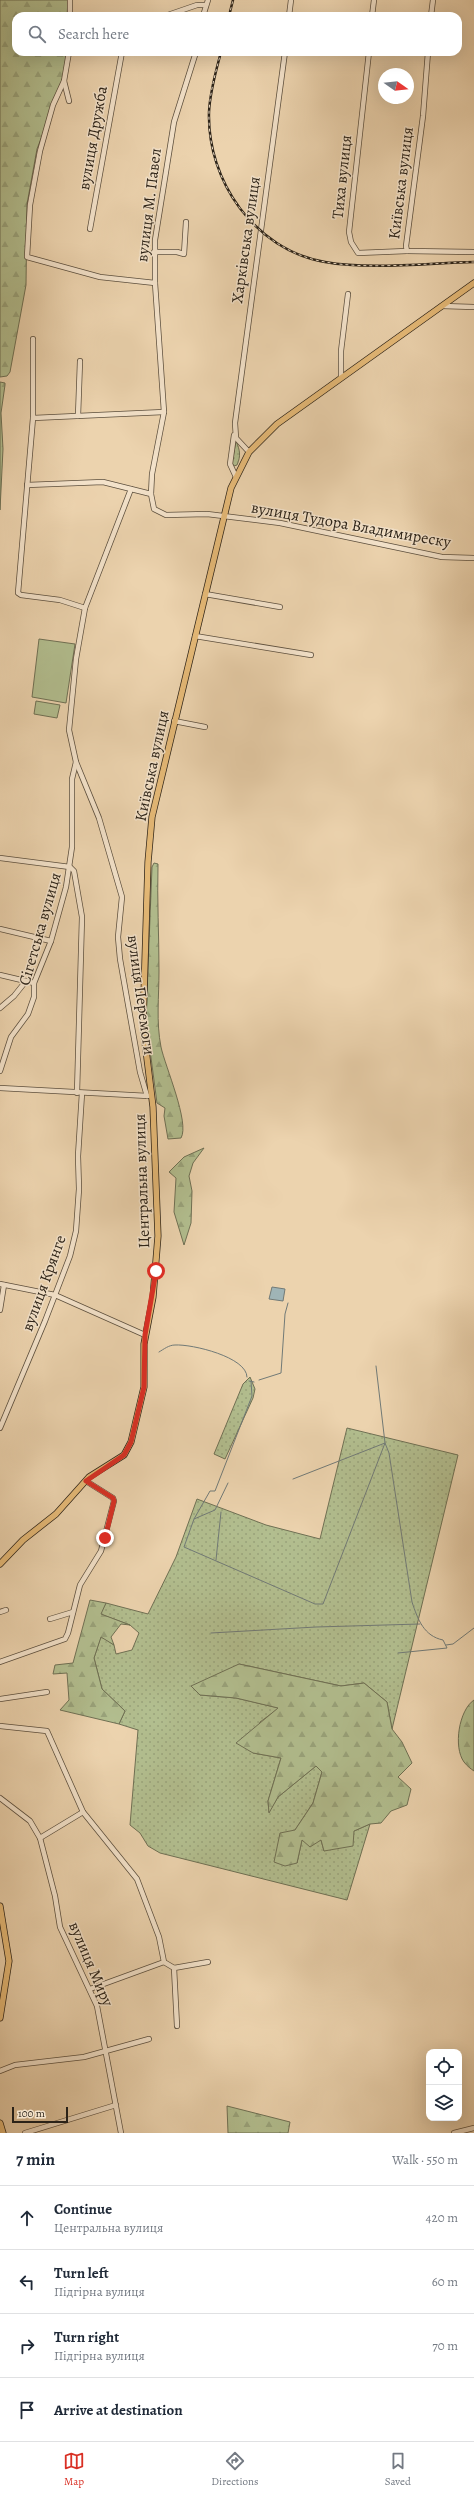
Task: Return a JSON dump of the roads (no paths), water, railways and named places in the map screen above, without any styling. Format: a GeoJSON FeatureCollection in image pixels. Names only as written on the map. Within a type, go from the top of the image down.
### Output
{"type":"FeatureCollection","features":[{"type":"Feature","properties":{"kind":"main road","name":"Київська вулиця"},"geometry":{"type":"LineString","coordinates":[[149,1096],[143,1026],[148,862],[152,817],[223,516],[236,476],[249,452],[277,424],[474,283]]}},
{"type":"Feature","properties":{"kind":"main road","name":"Центральна вулиця"},"geometry":{"type":"LineString","coordinates":[[0,1564],[23,1540],[56,1514],[86,1481],[124,1455],[131,1442],[144,1387],[145,1335],[153,1297],[158,1236],[149,1096]]}},
{"type":"Feature","properties":{"kind":"main road"},"geometry":{"type":"LineString","coordinates":[[0,1906],[9,1961],[0,2018]]}},
{"type":"Feature","properties":{"kind":"main road"},"geometry":{"type":"LineString","coordinates":[[0,2123],[3,2133]]}},
{"type":"Feature","properties":{"kind":"street"},"geometry":{"type":"LineString","coordinates":[[70,0],[70,12]]}},
{"type":"Feature","properties":{"kind":"street"},"geometry":{"type":"LineString","coordinates":[[290,12],[292,0]]}},
{"type":"Feature","properties":{"kind":"street"},"geometry":{"type":"LineString","coordinates":[[372,12],[374,0]]}},
{"type":"Feature","properties":{"kind":"street"},"geometry":{"type":"LineString","coordinates":[[431,12],[432,0]]}},
{"type":"Feature","properties":{"kind":"street"},"geometry":{"type":"LineString","coordinates":[[177,12],[207,2]]}},
{"type":"Feature","properties":{"kind":"street"},"geometry":{"type":"LineString","coordinates":[[204,12],[207,2]]}},
{"type":"Feature","properties":{"kind":"street"},"geometry":{"type":"LineString","coordinates":[[68,56],[64,81],[53,105],[40,151],[30,205],[27,257],[100,277],[155,283]]}},
{"type":"Feature","properties":{"kind":"street","name":"вулиця Дружба"},"geometry":{"type":"LineString","coordinates":[[90,230],[121,56]]}},
{"type":"Feature","properties":{"kind":"street","name":"вулиця М. Павел"},"geometry":{"type":"LineString","coordinates":[[151,494],[152,474],[164,412],[154,252],[174,122],[195,56]]}},
{"type":"Feature","properties":{"kind":"street","name":"Харківська вулиця"},"geometry":{"type":"LineString","coordinates":[[236,476],[230,464],[284,56]]}},
{"type":"Feature","properties":{"kind":"street","name":"Тиха вулиця"},"geometry":{"type":"LineString","coordinates":[[369,56],[349,232],[351,242],[358,253],[407,251]]}},
{"type":"Feature","properties":{"kind":"street","name":"Київська вулиця"},"geometry":{"type":"LineString","coordinates":[[428,56],[423,116],[406,246],[407,251],[474,252]]}},
{"type":"Feature","properties":{"kind":"street"},"geometry":{"type":"LineString","coordinates":[[64,81],[69,101]]}},
{"type":"Feature","properties":{"kind":"street"},"geometry":{"type":"LineString","coordinates":[[154,252],[177,252],[184,254],[186,222]]}},
{"type":"Feature","properties":{"kind":"street"},"geometry":{"type":"LineString","coordinates":[[341,377],[341,351],[348,294]]}},
{"type":"Feature","properties":{"kind":"street"},"geometry":{"type":"LineString","coordinates":[[442,306],[474,307]]}},
{"type":"Feature","properties":{"kind":"street"},"geometry":{"type":"LineString","coordinates":[[34,339],[33,418],[18,593],[21,595],[60,600],[85,608]]}},
{"type":"Feature","properties":{"kind":"street"},"geometry":{"type":"LineString","coordinates":[[78,416],[80,361]]}},
{"type":"Feature","properties":{"kind":"street"},"geometry":{"type":"LineString","coordinates":[[33,418],[164,412]]}},
{"type":"Feature","properties":{"kind":"street"},"geometry":{"type":"LineString","coordinates":[[235,432],[239,442],[249,452]]}},
{"type":"Feature","properties":{"kind":"street"},"geometry":{"type":"LineString","coordinates":[[27,485],[103,482],[151,494]]}},
{"type":"Feature","properties":{"kind":"street"},"geometry":{"type":"LineString","coordinates":[[76,762],[69,730],[69,719],[76,659],[85,608],[131,489]]}},
{"type":"Feature","properties":{"kind":"street","name":"вулиця Тудора Владимиреску"},"geometry":{"type":"LineString","coordinates":[[151,494],[154,509],[166,515],[223,516],[312,528],[442,557],[474,558]]}},
{"type":"Feature","properties":{"kind":"street"},"geometry":{"type":"LineString","coordinates":[[205,594],[280,607]]}},
{"type":"Feature","properties":{"kind":"street"},"geometry":{"type":"LineString","coordinates":[[195,636],[311,655]]}},
{"type":"Feature","properties":{"kind":"street"},"geometry":{"type":"LineString","coordinates":[[174,721],[205,727]]}},
{"type":"Feature","properties":{"kind":"street","name":"Сігетська вулиця"},"geometry":{"type":"LineString","coordinates":[[0,1071],[11,1037],[28,1014],[34,997],[34,983],[51,941],[70,867],[72,779],[76,762]]}},
{"type":"Feature","properties":{"kind":"street","name":"вулиця Перемоги"},"geometry":{"type":"LineString","coordinates":[[76,762],[98,818],[122,897],[118,937],[120,959],[140,1072],[149,1096]]}},
{"type":"Feature","properties":{"kind":"street"},"geometry":{"type":"LineString","coordinates":[[0,858],[70,867]]}},
{"type":"Feature","properties":{"kind":"street","name":"вулиця Крянге"},"geometry":{"type":"LineString","coordinates":[[0,1428],[55,1295],[76,1231],[79,1202],[78,1156],[82,917],[74,871],[70,867]]}},
{"type":"Feature","properties":{"kind":"street"},"geometry":{"type":"LineString","coordinates":[[0,929],[51,941]]}},
{"type":"Feature","properties":{"kind":"street"},"geometry":{"type":"LineString","coordinates":[[0,975],[34,983]]}},
{"type":"Feature","properties":{"kind":"street"},"geometry":{"type":"LineString","coordinates":[[0,1008],[14,996],[26,981]]}},
{"type":"Feature","properties":{"kind":"street"},"geometry":{"type":"LineString","coordinates":[[0,1088],[149,1096]]}},
{"type":"Feature","properties":{"kind":"street"},"geometry":{"type":"LineString","coordinates":[[0,1310],[2,1284],[55,1295],[145,1335]]}},
{"type":"Feature","properties":{"kind":"street"},"geometry":{"type":"LineString","coordinates":[[0,1662],[65,1639],[80,1585],[101,1551],[114,1501],[113,1498],[86,1481]]}},
{"type":"Feature","properties":{"kind":"street"},"geometry":{"type":"LineString","coordinates":[[0,1612],[6,1610]]}},
{"type":"Feature","properties":{"kind":"street"},"geometry":{"type":"LineString","coordinates":[[50,1619],[73,1612]]}},
{"type":"Feature","properties":{"kind":"street"},"geometry":{"type":"LineString","coordinates":[[0,1699],[47,1692]]}},
{"type":"Feature","properties":{"kind":"street"},"geometry":{"type":"LineString","coordinates":[[0,1726],[47,1731],[82,1812],[137,1879],[159,1937],[164,1962],[174,1968],[208,1962]]}},
{"type":"Feature","properties":{"kind":"street","name":"вулиця Миру"},"geometry":{"type":"LineString","coordinates":[[0,1798],[30,1821],[40,1838],[55,1896],[60,1927],[66,1944],[90,1989],[97,2006],[121,2133]]}},
{"type":"Feature","properties":{"kind":"street"},"geometry":{"type":"LineString","coordinates":[[40,1838],[82,1812]]}},
{"type":"Feature","properties":{"kind":"street"},"geometry":{"type":"LineString","coordinates":[[90,1989],[164,1962]]}},
{"type":"Feature","properties":{"kind":"street"},"geometry":{"type":"LineString","coordinates":[[174,1968],[177,2026]]}},
{"type":"Feature","properties":{"kind":"street"},"geometry":{"type":"LineString","coordinates":[[0,2071],[15,2065],[84,2058],[149,2039]]}},
{"type":"Feature","properties":{"kind":"street"},"geometry":{"type":"LineString","coordinates":[[24,2133],[116,2105]]}},
{"type":"Feature","properties":{"kind":"street"},"geometry":{"type":"LineString","coordinates":[[454,2133],[474,2128]]}},
{"type":"Feature","properties":{"kind":"waterway"},"geometry":{"type":"LineString","coordinates":[[259,1380],[281,1373],[285,1314],[288,1303]]}},
{"type":"Feature","properties":{"kind":"waterway"},"geometry":{"type":"LineString","coordinates":[[159,1352],[173,1345],[183,1345],[205,1349],[238,1363],[245,1370],[247,1377]]}},
{"type":"Feature","properties":{"kind":"waterway"},"geometry":{"type":"LineString","coordinates":[[376,1366],[385,1443],[389,1453],[412,1602],[419,1621],[426,1631],[436,1638],[443,1640],[447,1648],[398,1653]]}},
{"type":"Feature","properties":{"kind":"waterway"},"geometry":{"type":"LineString","coordinates":[[249,1381],[254,1382]]}},
{"type":"Feature","properties":{"kind":"waterway"},"geometry":{"type":"LineString","coordinates":[[228,1483],[215,1510],[194,1519],[210,1491],[215,1491],[252,1396],[251,1381]]}},
{"type":"Feature","properties":{"kind":"waterway"},"geometry":{"type":"LineString","coordinates":[[194,1519],[184,1547],[315,1604],[323,1604],[385,1443],[293,1479]]}},
{"type":"Feature","properties":{"kind":"waterway"},"geometry":{"type":"LineString","coordinates":[[216,1560],[221,1512]]}},
{"type":"Feature","properties":{"kind":"waterway"},"geometry":{"type":"LineString","coordinates":[[211,1633],[316,1627],[420,1624]]}},
{"type":"Feature","properties":{"kind":"waterway"},"geometry":{"type":"LineString","coordinates":[[446,1645],[453,1644],[474,1628]]}},
{"type":"Feature","properties":{"kind":"railway"},"geometry":{"type":"LineString","coordinates":[[230,12],[233,0]]}},
{"type":"Feature","properties":{"kind":"railway"},"geometry":{"type":"LineString","coordinates":[[220,56],[209,112],[211,138],[216,163],[226,187],[240,208],[257,227],[277,243],[300,255],[325,262],[361,266],[474,262]]}}]}
